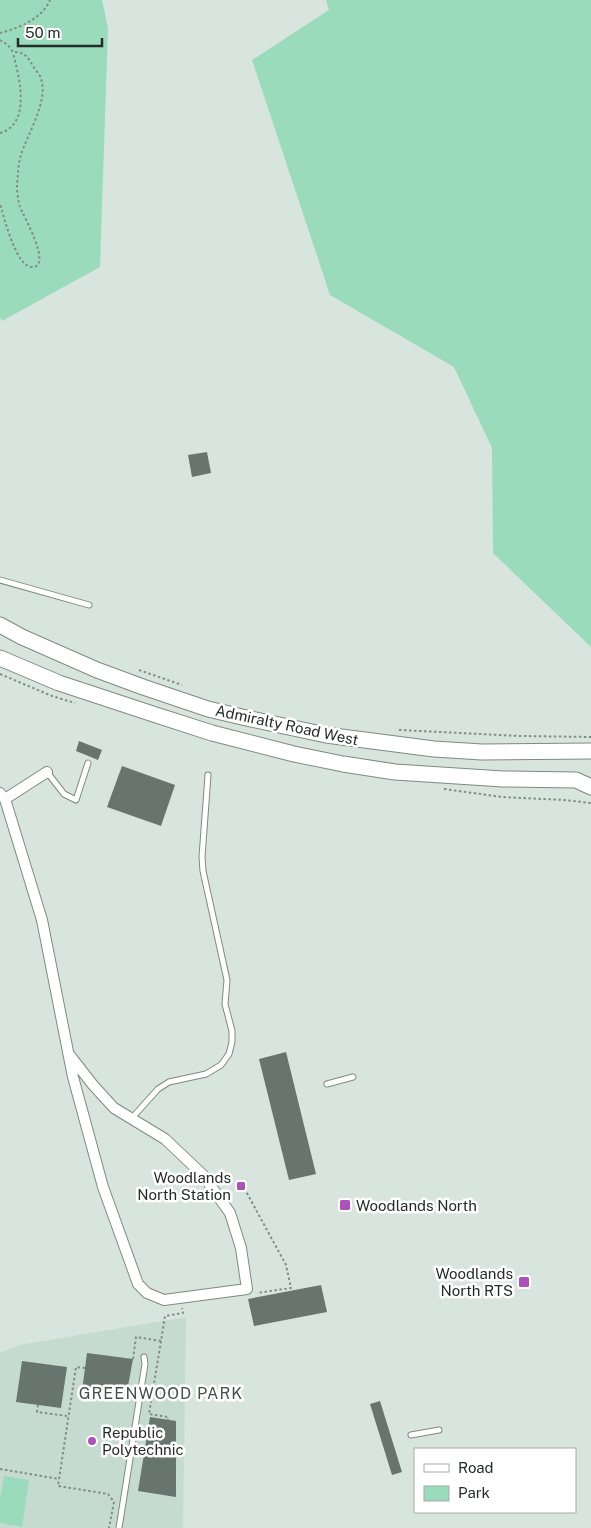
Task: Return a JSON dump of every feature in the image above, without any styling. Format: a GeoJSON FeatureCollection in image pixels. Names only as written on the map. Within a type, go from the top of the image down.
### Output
{"type":"FeatureCollection","features":[{"type":"Feature","properties":{"kind":"main road","name":"Admiralty Road West"},"geometry":{"type":"LineString","coordinates":[[0,625],[22,637],[124,680],[208,708],[326,735],[434,749],[482,752],[591,751]]}},
{"type":"Feature","properties":{"kind":"main road","name":"Admiralty Road West"},"geometry":{"type":"LineString","coordinates":[[0,658],[59,683],[156,715],[212,733],[294,754],[395,772],[503,779],[576,780],[591,787]]}},
{"type":"Feature","properties":{"kind":"street"},"geometry":{"type":"LineString","coordinates":[[47,772],[2,796],[42,920],[68,1054],[102,1187],[138,1284],[148,1293],[164,1300],[247,1289],[241,1248],[230,1213],[203,1176],[165,1140],[114,1108],[68,1054]]}},
{"type":"Feature","properties":{"kind":"lane"},"geometry":{"type":"LineString","coordinates":[[0,580],[89,606]]}},
{"type":"Feature","properties":{"kind":"lane"},"geometry":{"type":"LineString","coordinates":[[47,772],[64,794],[76,800],[88,763]]}},
{"type":"Feature","properties":{"kind":"lane"},"geometry":{"type":"LineString","coordinates":[[132,1119],[158,1089],[170,1082],[206,1074],[222,1065],[229,1054],[232,1042],[232,1031],[225,1004],[227,980],[203,871],[202,857],[208,775]]}},
{"type":"Feature","properties":{"kind":"lane"},"geometry":{"type":"LineString","coordinates":[[327,1084],[353,1077]]}},
{"type":"Feature","properties":{"kind":"lane"},"geometry":{"type":"LineString","coordinates":[[119,1528],[145,1364],[144,1357]]}},
{"type":"Feature","properties":{"kind":"lane"},"geometry":{"type":"LineString","coordinates":[[411,1435],[439,1430]]}},
{"type":"Feature","properties":{"kind":"path"},"geometry":{"type":"LineString","coordinates":[[0,32],[30,21],[46,10],[50,0]]}},
{"type":"Feature","properties":{"kind":"path"},"geometry":{"type":"LineString","coordinates":[[0,40],[8,44],[13,52],[19,76],[20,112],[13,126],[0,133]]}},
{"type":"Feature","properties":{"kind":"path"},"geometry":{"type":"LineString","coordinates":[[0,204],[16,253],[25,265],[36,266],[39,261],[38,248],[20,207],[17,190],[21,155],[35,124],[42,91],[42,79],[27,56],[20,52],[13,52]]}},
{"type":"Feature","properties":{"kind":"path"},"geometry":{"type":"LineString","coordinates":[[133,668],[183,685]]}},
{"type":"Feature","properties":{"kind":"path"},"geometry":{"type":"LineString","coordinates":[[397,730],[521,736],[591,736]]}},
{"type":"Feature","properties":{"kind":"path"},"geometry":{"type":"LineString","coordinates":[[161,1341],[149,1414],[168,1417],[168,1420]]}},
{"type":"Feature","properties":{"kind":"path"},"geometry":{"type":"LineString","coordinates":[[85,1368],[76,1367],[58,1486],[108,1494],[114,1502],[109,1528]]}},
{"type":"Feature","properties":{"kind":"path"},"geometry":{"type":"LineString","coordinates":[[38,1404],[37,1412],[68,1416]]}},
{"type":"Feature","properties":{"kind":"path"},"geometry":{"type":"LineString","coordinates":[[0,1469],[59,1479]]}},
{"type":"Feature","properties":{"kind":"shaded area","name":"Republic Polytechnic"},"geometry":{"type":"Polygon","coordinates":[[[186,1317],[183,1528],[0,1528],[0,1353],[20,1345],[186,1317]]]}},
{"type":"Feature","properties":{"kind":"green space"},"geometry":{"type":"Polygon","coordinates":[[[0,0],[102,0],[108,28],[100,267],[2,321],[0,317],[0,0]]]}},
{"type":"Feature","properties":{"kind":"green space"},"geometry":{"type":"Polygon","coordinates":[[[326,0],[591,0],[591,647],[493,553],[492,448],[454,367],[330,295],[252,60],[329,10],[326,0]]]}},
{"type":"Feature","properties":{"kind":"green space"},"geometry":{"type":"Polygon","coordinates":[[[4,1476],[29,1480],[22,1527],[0,1523],[0,1499],[4,1476]]]}},
{"type":"Feature","properties":{"kind":"building"},"geometry":{"type":"Polygon","coordinates":[[[207,452],[211,473],[192,477],[188,455],[207,452]]]}},
{"type":"Feature","properties":{"kind":"building"},"geometry":{"type":"Polygon","coordinates":[[[79,741],[102,750],[98,760],[76,751],[79,741]]]}},
{"type":"Feature","properties":{"kind":"building"},"geometry":{"type":"Polygon","coordinates":[[[122,766],[175,785],[161,826],[107,807],[122,766]]]}},
{"type":"Feature","properties":{"kind":"building"},"geometry":{"type":"Polygon","coordinates":[[[286,1052],[316,1174],[289,1180],[259,1059],[286,1052]]]}},
{"type":"Feature","properties":{"kind":"building"},"geometry":{"type":"Polygon","coordinates":[[[321,1285],[327,1312],[254,1326],[248,1299],[321,1285]]]}},
{"type":"Feature","properties":{"kind":"building"},"geometry":{"type":"Polygon","coordinates":[[[87,1353],[133,1359],[126,1397],[82,1391],[87,1353]]]}},
{"type":"Feature","properties":{"kind":"building"},"geometry":{"type":"Polygon","coordinates":[[[22,1361],[67,1367],[61,1408],[16,1402],[22,1361]]]}},
{"type":"Feature","properties":{"kind":"building"},"geometry":{"type":"Polygon","coordinates":[[[380,1401],[402,1472],[392,1475],[370,1404],[380,1401]]]}},
{"type":"Feature","properties":{"kind":"building"},"geometry":{"type":"Polygon","coordinates":[[[150,1417],[176,1421],[176,1497],[138,1491],[150,1417]]]}},
{"type":"Feature","properties":{"kind":"place","name":"Woodlands North Station"},"geometry":{"type":"Point","coordinates":[241,1186]}},
{"type":"Feature","properties":{"kind":"place","name":"Woodlands North"},"geometry":{"type":"Point","coordinates":[345,1205]}},
{"type":"Feature","properties":{"kind":"place","name":"Woodlands North RTS"},"geometry":{"type":"Point","coordinates":[524,1282]}},
{"type":"Feature","properties":{"kind":"place","name":"Republic Polytechnic"},"geometry":{"type":"Point","coordinates":[92,1441]}},
{"type":"Feature","properties":{"kind":"district","name":"GREENWOOD PARK"},"geometry":{"type":"Point","coordinates":[161,1393]}}]}
